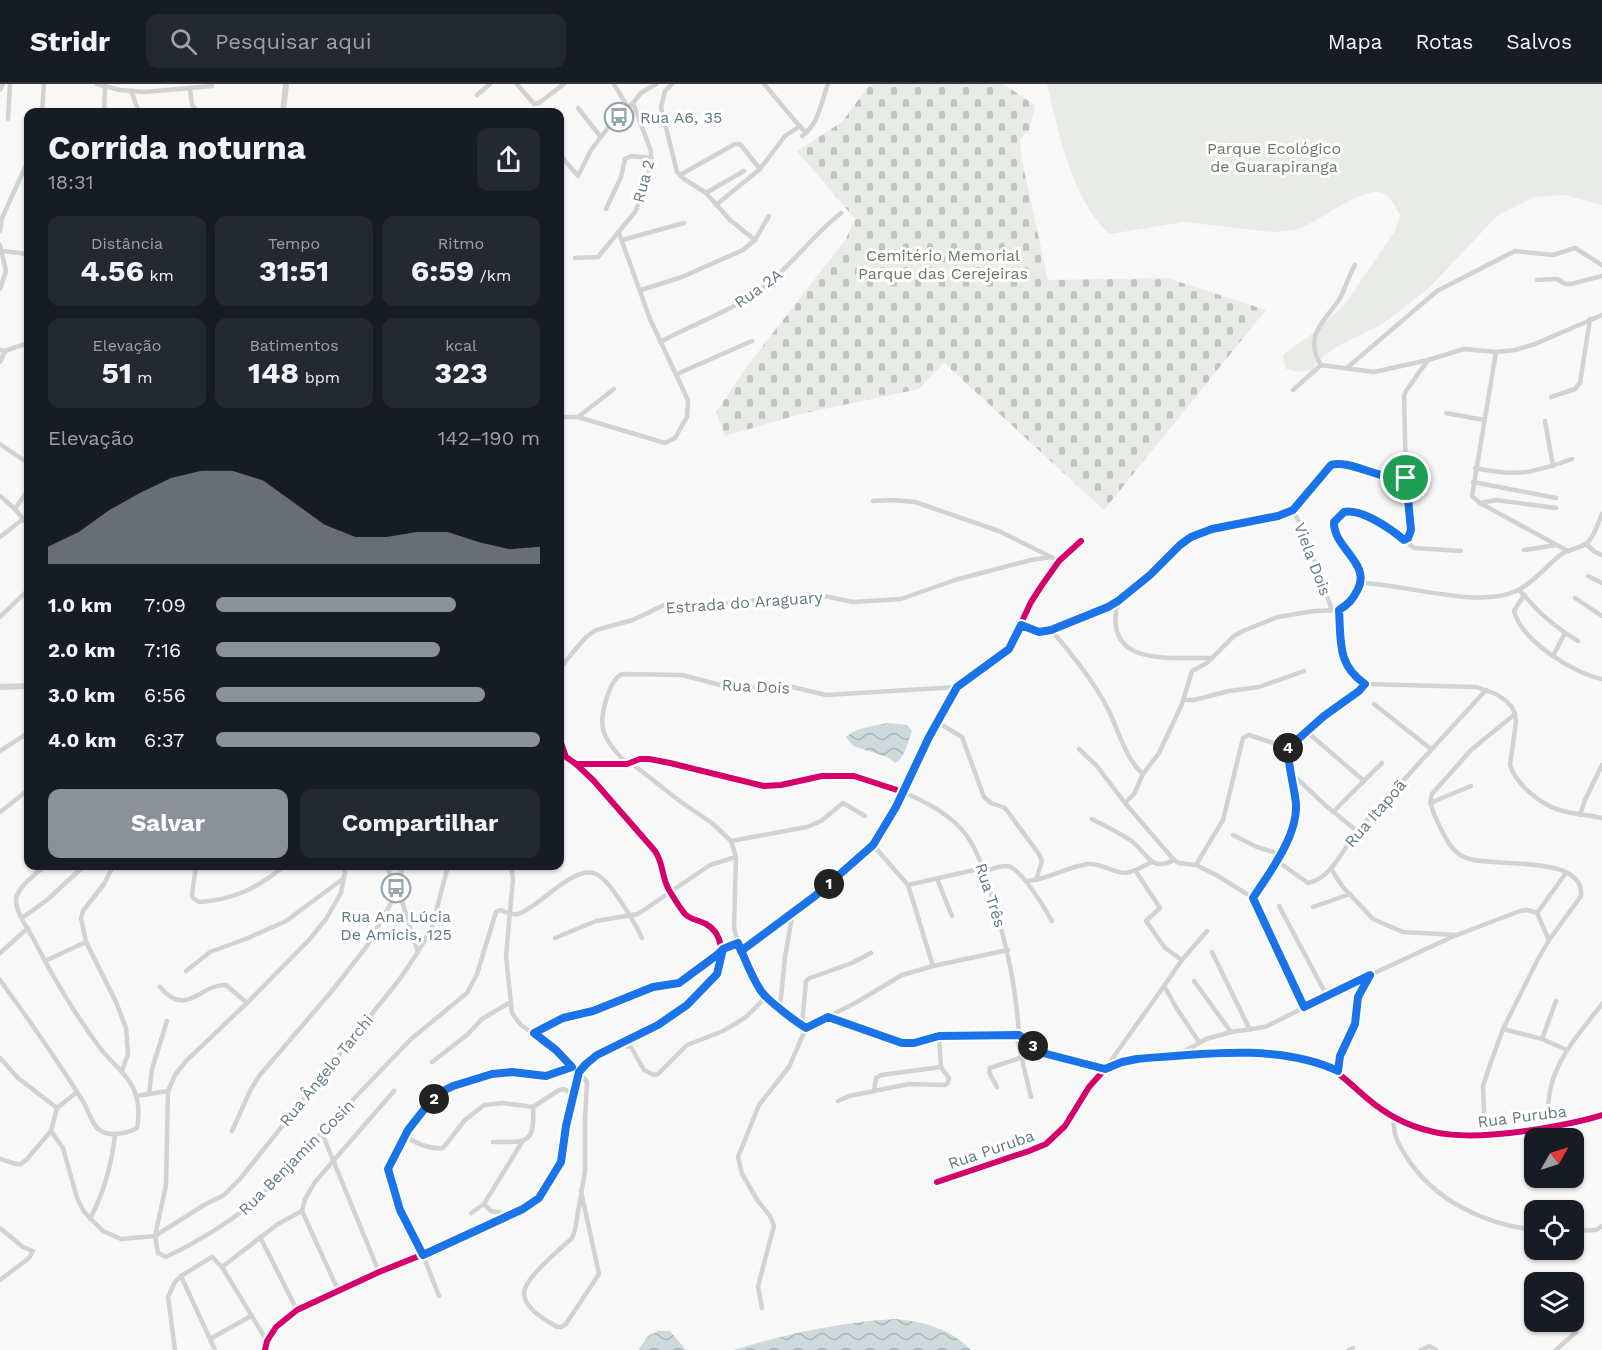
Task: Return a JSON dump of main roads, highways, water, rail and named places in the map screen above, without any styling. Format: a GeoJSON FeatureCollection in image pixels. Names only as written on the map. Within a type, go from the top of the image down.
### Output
{"type":"FeatureCollection","features":[{"type":"Feature","properties":{"kind":"water"},"geometry":{"type":"Polygon","coordinates":[[[888,723],[907,725],[912,731],[904,753],[895,763],[887,757],[853,746],[846,737],[860,729],[888,723]]]}},
{"type":"Feature","properties":{"kind":"water"},"geometry":{"type":"Polygon","coordinates":[[[895,1319],[936,1327],[954,1336],[971,1350],[733,1350],[813,1330],[895,1319]]]}},
{"type":"Feature","properties":{"kind":"water"},"geometry":{"type":"Polygon","coordinates":[[[658,1331],[670,1331],[686,1350],[638,1350],[648,1336],[658,1331]]]}},
{"type":"Feature","properties":{"kind":"place","name":"Rua A6, 35"},"geometry":{"type":"Point","coordinates":[619,117]}},
{"type":"Feature","properties":{"kind":"place","name":"Rua Ana Lúcia De Amicis, 125"},"geometry":{"type":"Point","coordinates":[396,888]}},
{"type":"Feature","properties":{"kind":"park label","name":"Parque Ecológico de Guarapiranga"},"geometry":{"type":"Point","coordinates":[1274,157]}},
{"type":"Feature","properties":{"kind":"park label","name":"Cemitério Memorial Parque das Cerejeiras"},"geometry":{"type":"Point","coordinates":[943,264]}}]}
